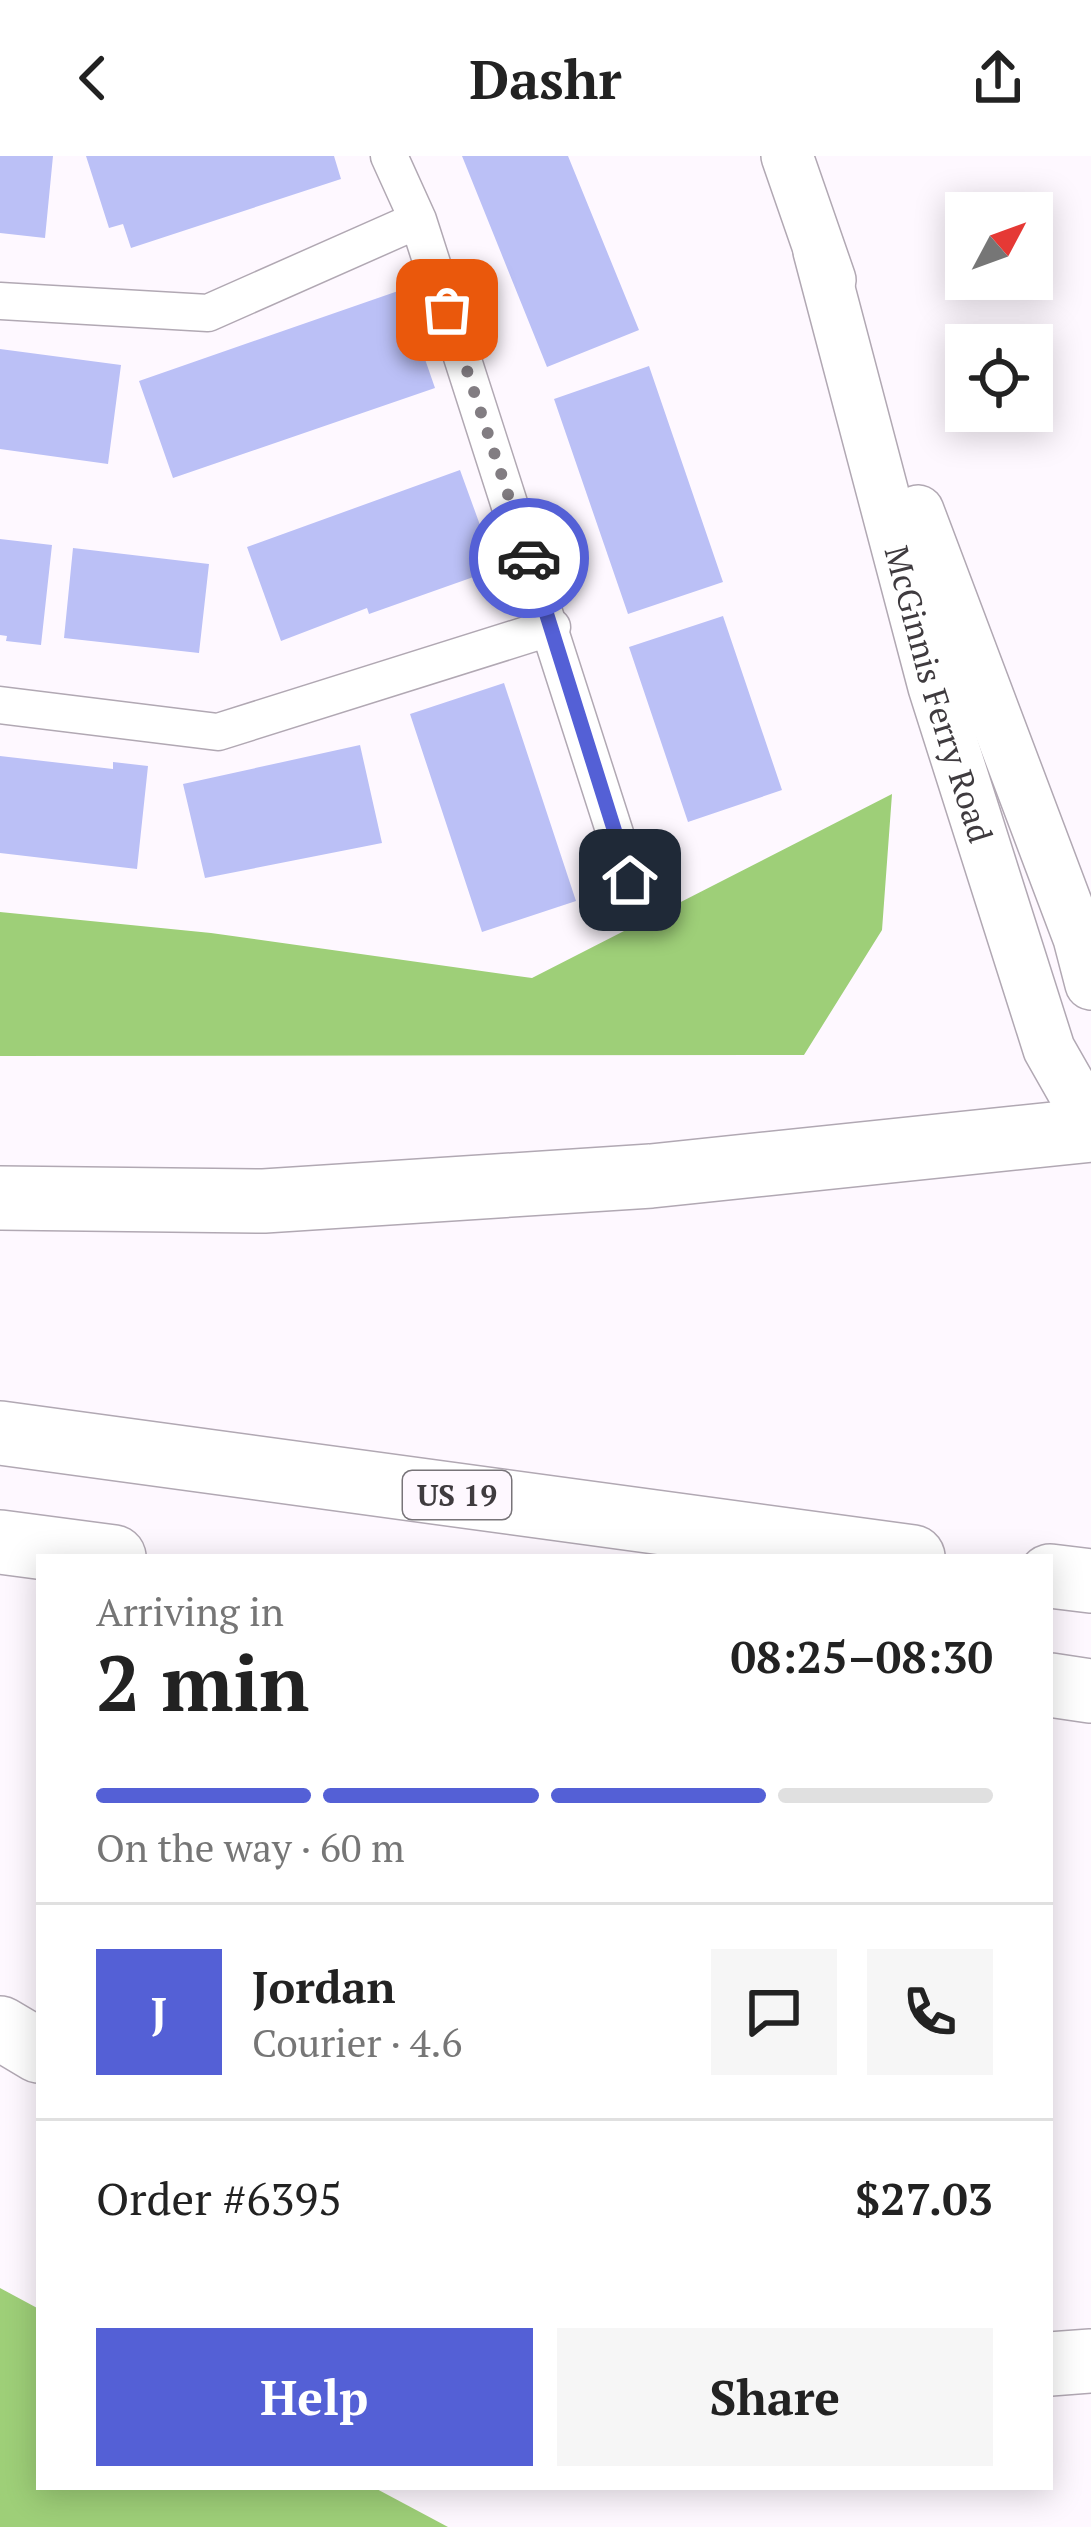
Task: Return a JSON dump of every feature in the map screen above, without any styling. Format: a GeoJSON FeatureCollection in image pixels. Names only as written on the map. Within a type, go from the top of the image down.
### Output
{"type":"FeatureCollection","features":[{"type":"Feature","properties":{"kind":"highway"},"geometry":{"type":"LineString","coordinates":[[0,1198],[264,1202],[651,1176],[1091,1126]]}},
{"type":"Feature","properties":{"kind":"highway","name":"US 19"},"geometry":{"type":"LineString","coordinates":[[0,1433],[891,1554]]}},
{"type":"Feature","properties":{"kind":"highway"},"geometry":{"type":"LineString","coordinates":[[0,1541],[93,1554]]}},
{"type":"Feature","properties":{"kind":"highway"},"geometry":{"type":"LineString","coordinates":[[1053,1576],[1091,1581]]}},
{"type":"Feature","properties":{"kind":"highway"},"geometry":{"type":"LineString","coordinates":[[1053,1685],[1091,1691]]}},
{"type":"Feature","properties":{"kind":"highway"},"geometry":{"type":"LineString","coordinates":[[0,2028],[36,2049]]}},
{"type":"Feature","properties":{"kind":"highway"},"geometry":{"type":"LineString","coordinates":[[1053,2364],[1091,2361]]}},
{"type":"Feature","properties":{"kind":"main road","name":"McGinnis Ferry Road"},"geometry":{"type":"LineString","coordinates":[[787,156],[1079,938],[1091,984]]}},
{"type":"Feature","properties":{"kind":"main road","name":"McGinnis Ferry Road"},"geometry":{"type":"LineString","coordinates":[[819,250],[934,686],[1049,1049],[1091,1126]]}},
{"type":"Feature","properties":{"kind":"street"},"geometry":{"type":"LineString","coordinates":[[389,156],[418,220],[630,880]]}},
{"type":"Feature","properties":{"kind":"street"},"geometry":{"type":"LineString","coordinates":[[0,301],[208,313],[418,220]]}},
{"type":"Feature","properties":{"kind":"street"},"geometry":{"type":"LineString","coordinates":[[0,705],[218,732],[552,626]]}},
{"type":"Feature","properties":{"kind":"green space"},"geometry":{"type":"Polygon","coordinates":[[[892,794],[882,930],[804,1055],[0,1056],[0,912],[211,933],[532,978],[892,794]]]}},
{"type":"Feature","properties":{"kind":"green space"},"geometry":{"type":"Polygon","coordinates":[[[0,2288],[36,2307],[36,2490],[379,2490],[448,2527],[0,2527],[0,2288]]]}},
{"type":"Feature","properties":{"kind":"building"},"geometry":{"type":"Polygon","coordinates":[[[0,156],[53,156],[45,238],[0,233],[0,156]]]}},
{"type":"Feature","properties":{"kind":"building"},"geometry":{"type":"Polygon","coordinates":[[[86,156],[334,156],[341,179],[131,248],[123,224],[109,228],[86,156]]]}},
{"type":"Feature","properties":{"kind":"building"},"geometry":{"type":"Polygon","coordinates":[[[462,156],[568,156],[639,330],[547,367],[462,156]]]}},
{"type":"Feature","properties":{"kind":"building"},"geometry":{"type":"Polygon","coordinates":[[[401,290],[435,388],[173,478],[139,381],[401,290]]]}},
{"type":"Feature","properties":{"kind":"building"},"geometry":{"type":"Polygon","coordinates":[[[0,349],[121,365],[108,464],[0,449],[0,349]]]}},
{"type":"Feature","properties":{"kind":"building"},"geometry":{"type":"Polygon","coordinates":[[[649,366],[723,582],[628,614],[554,399],[649,366]]]}},
{"type":"Feature","properties":{"kind":"building"},"geometry":{"type":"Polygon","coordinates":[[[460,470],[496,569],[369,614],[367,608],[281,641],[247,547],[460,470]]]}},
{"type":"Feature","properties":{"kind":"building"},"geometry":{"type":"Polygon","coordinates":[[[0,539],[52,545],[41,645],[6,641],[7,636],[0,635],[0,539]]]}},
{"type":"Feature","properties":{"kind":"building"},"geometry":{"type":"Polygon","coordinates":[[[73,548],[209,564],[199,653],[64,638],[73,548]]]}},
{"type":"Feature","properties":{"kind":"building"},"geometry":{"type":"Polygon","coordinates":[[[723,616],[782,790],[688,822],[629,647],[723,616]]]}},
{"type":"Feature","properties":{"kind":"building"},"geometry":{"type":"Polygon","coordinates":[[[504,683],[576,901],[482,932],[410,714],[504,683]]]}},
{"type":"Feature","properties":{"kind":"building"},"geometry":{"type":"Polygon","coordinates":[[[360,745],[382,843],[205,878],[183,784],[360,745]]]}},
{"type":"Feature","properties":{"kind":"building"},"geometry":{"type":"Polygon","coordinates":[[[0,756],[113,769],[113,762],[148,766],[137,869],[0,853],[0,756]]]}},
{"type":"Feature","properties":{"kind":"way so far"},"geometry":{"type":"LineString","coordinates":[[447,310],[529,558]]}},
{"type":"Feature","properties":{"kind":"route"},"geometry":{"type":"LineString","coordinates":[[529,558],[630,880]]}}]}
